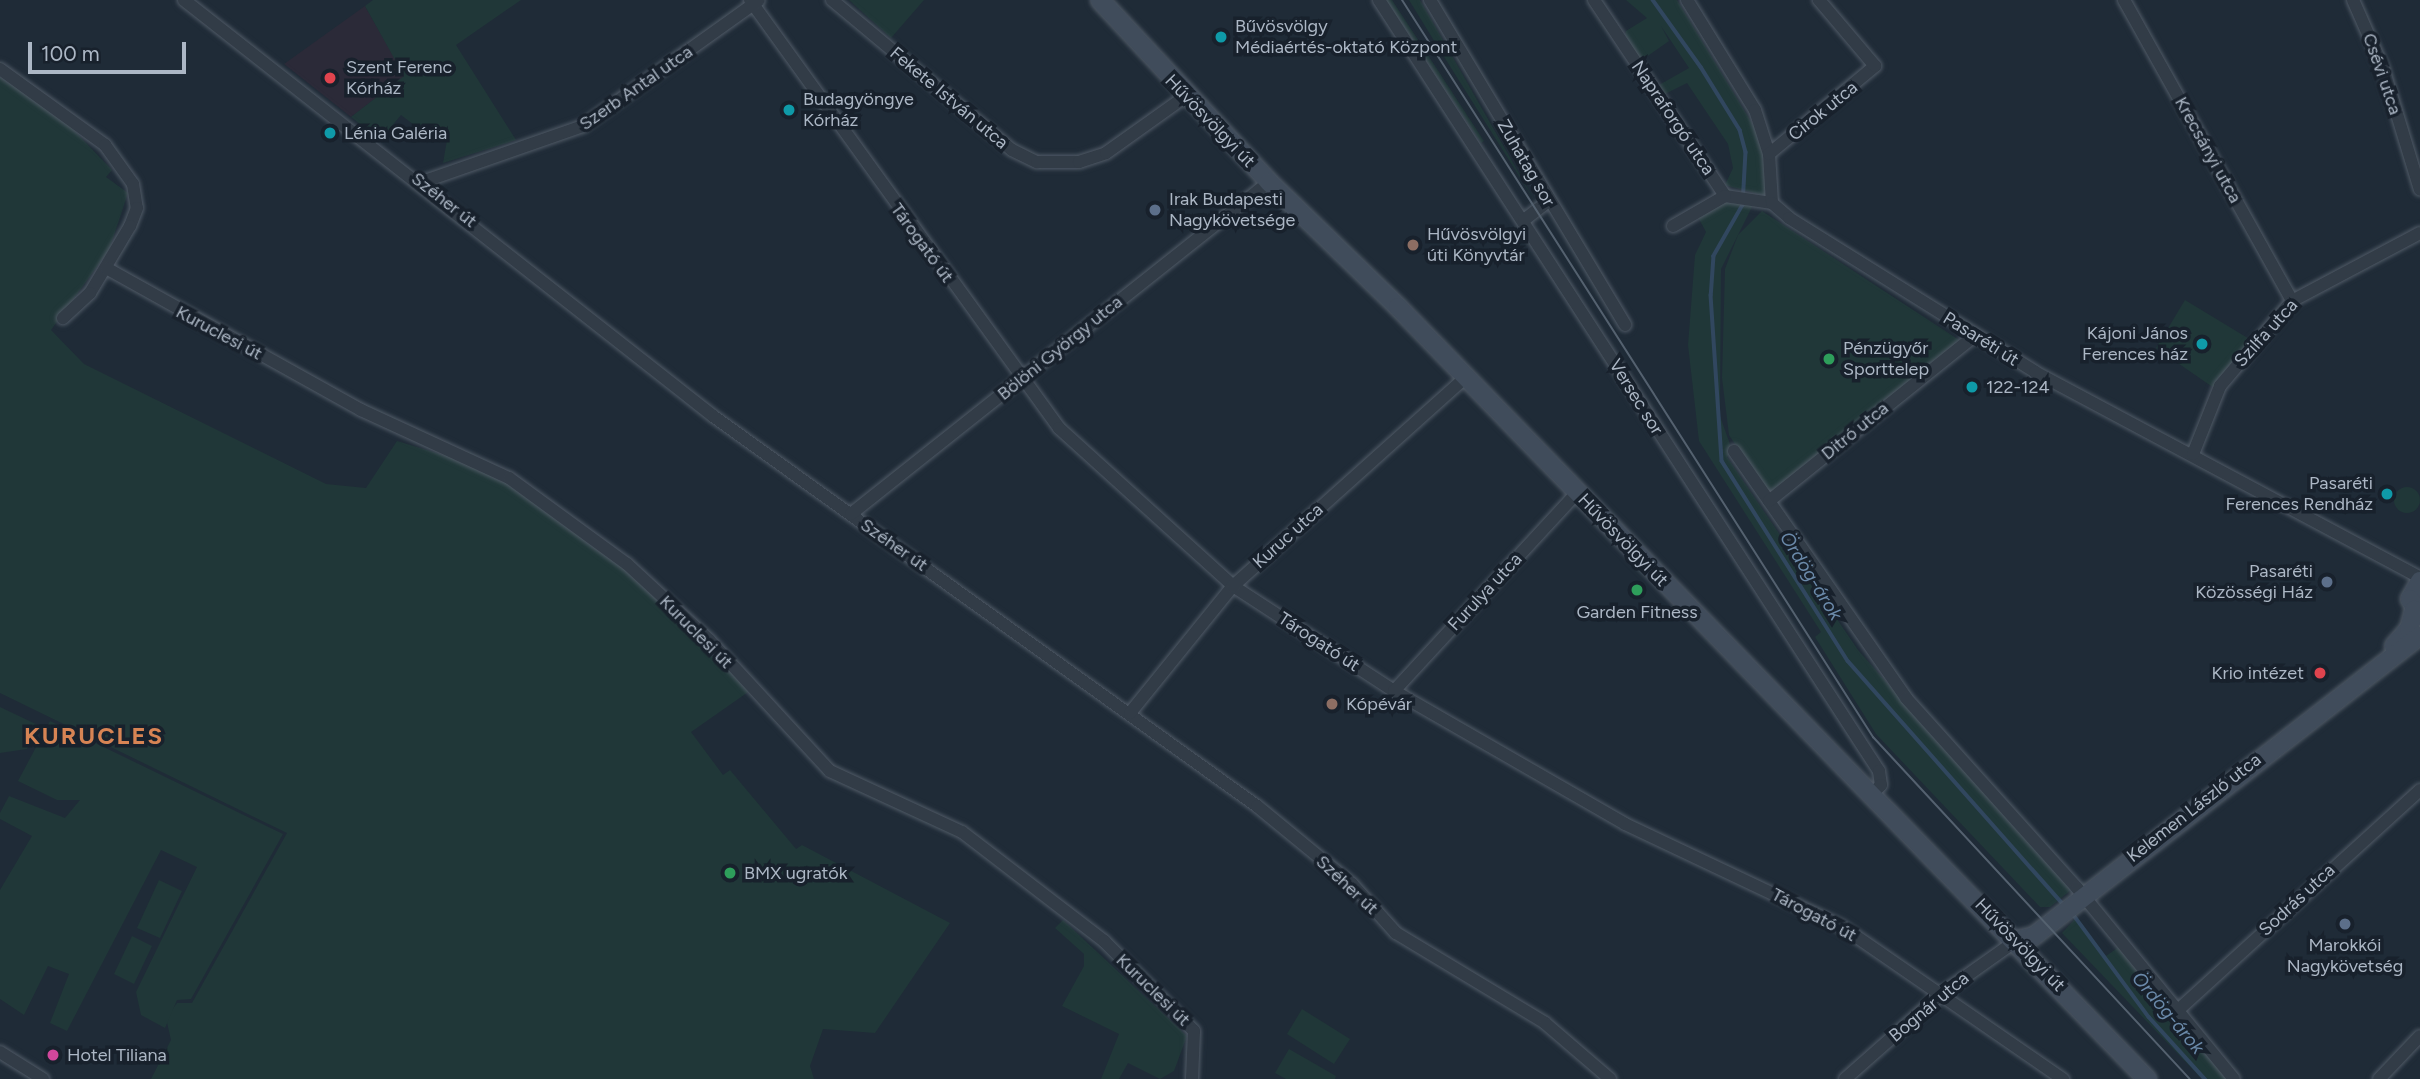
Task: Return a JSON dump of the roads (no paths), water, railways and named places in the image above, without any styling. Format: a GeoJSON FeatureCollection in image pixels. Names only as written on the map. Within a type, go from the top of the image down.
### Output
{"type":"FeatureCollection","features":[{"type":"Feature","properties":{"kind":"main road","name":"Hűvösvölgyi út"},"geometry":{"type":"LineString","coordinates":[[1100,0],[1186,96],[1269,182],[2017,940],[2147,1079]]}},
{"type":"Feature","properties":{"kind":"main road"},"geometry":{"type":"LineString","coordinates":[[2417,613],[2418,582]]}},
{"type":"Feature","properties":{"kind":"main road","name":"Kelemen László utca"},"geometry":{"type":"LineString","coordinates":[[2368,671],[2405,635],[2417,613]]}},
{"type":"Feature","properties":{"kind":"main road","name":"Kelemen László utca"},"geometry":{"type":"LineString","coordinates":[[2017,940],[2051,922],[2368,671],[2420,635]]}},
{"type":"Feature","properties":{"kind":"street","name":"Széher út"},"geometry":{"type":"LineString","coordinates":[[184,0],[422,182],[696,403],[1130,713],[1341,876],[1396,933],[1545,1023],[1610,1079]]}},
{"type":"Feature","properties":{"kind":"street","name":"Fekete István utca"},"geometry":{"type":"LineString","coordinates":[[832,0],[1012,150],[1037,162],[1079,162],[1106,153],[1186,96]]}},
{"type":"Feature","properties":{"kind":"street","name":"Versec sor"},"geometry":{"type":"LineString","coordinates":[[1380,0],[1879,771],[1881,785],[1872,794]]}},
{"type":"Feature","properties":{"kind":"street","name":"Zuhatag sor"},"geometry":{"type":"LineString","coordinates":[[1430,0],[1548,201],[1625,325]]}},
{"type":"Feature","properties":{"kind":"street","name":"Napraforgó utca"},"geometry":{"type":"LineString","coordinates":[[1594,0],[1727,196]]}},
{"type":"Feature","properties":{"kind":"street"},"geometry":{"type":"LineString","coordinates":[[1673,226],[1727,196],[1758,204],[1772,202],[1769,154],[1755,110],[1686,0]]}},
{"type":"Feature","properties":{"kind":"street","name":"Cirok utca"},"geometry":{"type":"LineString","coordinates":[[1769,154],[1875,66],[1819,0]]}},
{"type":"Feature","properties":{"kind":"street","name":"Krecsányi utca"},"geometry":{"type":"LineString","coordinates":[[2124,0],[2292,301]]}},
{"type":"Feature","properties":{"kind":"street","name":"Csévi utca"},"geometry":{"type":"LineString","coordinates":[[2353,0],[2383,68],[2420,190]]}},
{"type":"Feature","properties":{"kind":"street","name":"Szerb Antal utca"},"geometry":{"type":"LineString","coordinates":[[422,182],[583,126],[754,1]]}},
{"type":"Feature","properties":{"kind":"street","name":"Tárogató út"},"geometry":{"type":"LineString","coordinates":[[754,1],[1020,380],[1059,428],[1233,586],[1394,691],[1625,824],[1842,926],[2063,1079]]}},
{"type":"Feature","properties":{"kind":"street"},"geometry":{"type":"LineString","coordinates":[[0,69],[105,145],[133,184],[137,208],[106,268],[63,318]]}},
{"type":"Feature","properties":{"kind":"street","name":"Bölöni György utca"},"geometry":{"type":"LineString","coordinates":[[851,514],[1269,182]]}},
{"type":"Feature","properties":{"kind":"street"},"geometry":{"type":"LineString","coordinates":[[1524,220],[1548,201]]}},
{"type":"Feature","properties":{"kind":"street","name":"Pasaréti út"},"geometry":{"type":"LineString","coordinates":[[1772,202],[1974,336],[2397,566],[2418,582]]}},
{"type":"Feature","properties":{"kind":"street","name":"Szilfa utca"},"geometry":{"type":"LineString","coordinates":[[2193,454],[2220,386],[2292,301],[2420,233]]}},
{"type":"Feature","properties":{"kind":"street","name":"Kuruclesi út"},"geometry":{"type":"LineString","coordinates":[[106,268],[361,410],[509,478],[627,564],[709,640],[830,771],[962,832],[1104,942],[1194,1031],[1192,1079]]}},
{"type":"Feature","properties":{"kind":"street","name":"Ditró utca"},"geometry":{"type":"LineString","coordinates":[[1769,501],[1974,336]]}},
{"type":"Feature","properties":{"kind":"street","name":"Kuruc utca"},"geometry":{"type":"LineString","coordinates":[[1130,713],[1233,586],[1465,378]]}},
{"type":"Feature","properties":{"kind":"street"},"geometry":{"type":"LineString","coordinates":[[1734,450],[1906,698],[2082,897],[2234,1079]]}},
{"type":"Feature","properties":{"kind":"street","name":"Furulya utca"},"geometry":{"type":"LineString","coordinates":[[1394,691],[1577,494]]}},
{"type":"Feature","properties":{"kind":"street","name":"Sodrás utca"},"geometry":{"type":"LineString","coordinates":[[2176,1012],[2420,790]]}},
{"type":"Feature","properties":{"kind":"street","name":"Bognár utca"},"geometry":{"type":"LineString","coordinates":[[1845,1079],[1941,994],[2017,940]]}},
{"type":"Feature","properties":{"kind":"street"},"geometry":{"type":"LineString","coordinates":[[2378,1079],[2420,1036]]}},
{"type":"Feature","properties":{"kind":"street"},"geometry":{"type":"LineString","coordinates":[[0,1052],[43,1079]]}},
{"type":"Feature","properties":{"kind":"waterway","name":"Ördög-árok"},"geometry":{"type":"LineString","coordinates":[[1653,0],[1701,67],[1740,130],[1746,152],[1743,205],[1714,256],[1711,295],[1722,461],[1848,661],[2065,906]]}},
{"type":"Feature","properties":{"kind":"waterway","name":"Ördög-árok"},"geometry":{"type":"LineString","coordinates":[[2073,914],[2149,1017],[2205,1079]]}},
{"type":"Feature","properties":{"kind":"tram line"},"geometry":{"type":"LineString","coordinates":[[1402,0],[1873,737],[2190,1079]]}},
{"type":"Feature","properties":{"kind":"place","name":"Bűvösvölgy Médiaértés-oktató Központ"},"geometry":{"type":"Point","coordinates":[1221,37]}},
{"type":"Feature","properties":{"kind":"place","name":"Szent Ferenc Kórház"},"geometry":{"type":"Point","coordinates":[330,78]}},
{"type":"Feature","properties":{"kind":"place","name":"Budagyöngye Kórház"},"geometry":{"type":"Point","coordinates":[789,110]}},
{"type":"Feature","properties":{"kind":"place","name":"Lénia Galéria"},"geometry":{"type":"Point","coordinates":[330,133]}},
{"type":"Feature","properties":{"kind":"place","name":"Irak Budapesti Nagykövetsége"},"geometry":{"type":"Point","coordinates":[1155,210]}},
{"type":"Feature","properties":{"kind":"place","name":"Hűvösvölgyi úti Könyvtár"},"geometry":{"type":"Point","coordinates":[1413,245]}},
{"type":"Feature","properties":{"kind":"place","name":"Kájoni János Ferences ház"},"geometry":{"type":"Point","coordinates":[2202,344]}},
{"type":"Feature","properties":{"kind":"place","name":"Pénzügyőr Sporttelep"},"geometry":{"type":"Point","coordinates":[1829,359]}},
{"type":"Feature","properties":{"kind":"place","name":"122-124"},"geometry":{"type":"Point","coordinates":[1972,387]}},
{"type":"Feature","properties":{"kind":"place","name":"Pasaréti Ferences Rendház"},"geometry":{"type":"Point","coordinates":[2387,494]}},
{"type":"Feature","properties":{"kind":"place","name":"Pasaréti Közösségi Ház"},"geometry":{"type":"Point","coordinates":[2327,582]}},
{"type":"Feature","properties":{"kind":"place","name":"Garden Fitness"},"geometry":{"type":"Point","coordinates":[1637,590]}},
{"type":"Feature","properties":{"kind":"place","name":"Krio intézet"},"geometry":{"type":"Point","coordinates":[2320,673]}},
{"type":"Feature","properties":{"kind":"place","name":"Kópévár"},"geometry":{"type":"Point","coordinates":[1332,704]}},
{"type":"Feature","properties":{"kind":"place","name":"BMX ugratók"},"geometry":{"type":"Point","coordinates":[730,873]}},
{"type":"Feature","properties":{"kind":"place","name":"Marokkói Nagykövetség"},"geometry":{"type":"Point","coordinates":[2345,924]}},
{"type":"Feature","properties":{"kind":"place","name":"Hotel Tiliana"},"geometry":{"type":"Point","coordinates":[53,1055]}},
{"type":"Feature","properties":{"kind":"district","name":"KURUCLES"},"geometry":{"type":"Point","coordinates":[94,736]}}]}
